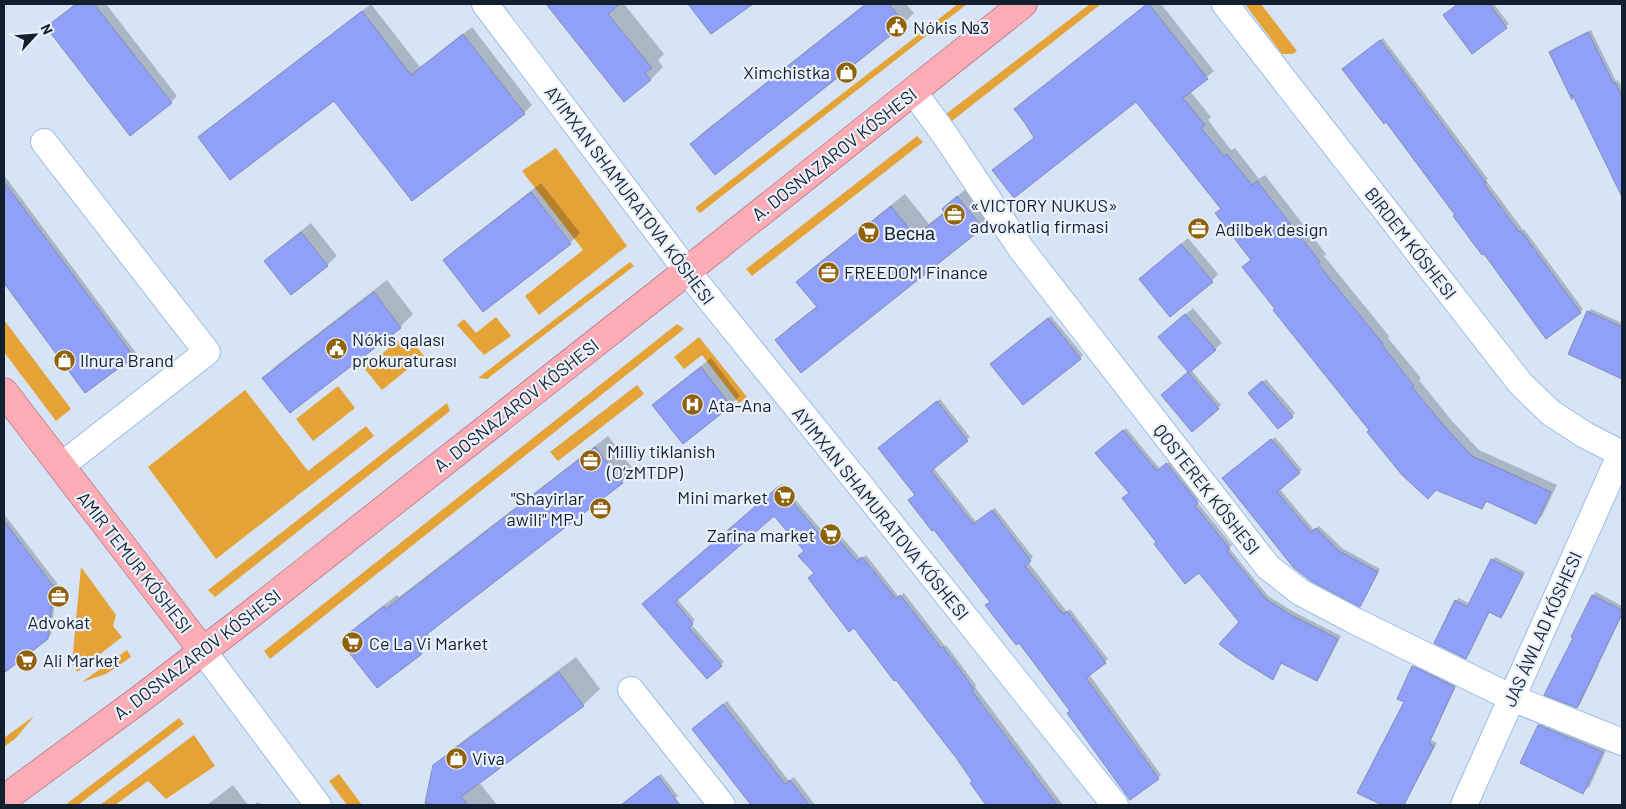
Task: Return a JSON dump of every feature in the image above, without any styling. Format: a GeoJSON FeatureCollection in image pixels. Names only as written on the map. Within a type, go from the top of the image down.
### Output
{"type":"FeatureCollection","features":[{"type":"Feature","properties":{"kind":"main road","name":"A. DOSNAZAROV KÓSHESI"},"geometry":{"type":"LineString","coordinates":[[4,799],[203,651],[1023,4]]}},
{"type":"Feature","properties":{"kind":"main road","name":"AMIR TEMUR KÓSHESI"},"geometry":{"type":"LineString","coordinates":[[4,392],[203,651]]}},
{"type":"Feature","properties":{"kind":"street"},"geometry":{"type":"LineString","coordinates":[[485,4],[687,271],[1115,805]]}},
{"type":"Feature","properties":{"kind":"street","name":"BIRDEM KÓSHESI"},"geometry":{"type":"LineString","coordinates":[[1226,4],[1520,383],[1551,414],[1585,435],[1622,453]]}},
{"type":"Feature","properties":{"kind":"street","name":"QOSTEREK KÓSHESI"},"geometry":{"type":"LineString","coordinates":[[913,91],[1022,250],[1268,567],[1300,592],[1355,621],[1512,698],[1622,742]]}},
{"type":"Feature","properties":{"kind":"street"},"geometry":{"type":"LineString","coordinates":[[44,142],[207,352],[61,466]]}},
{"type":"Feature","properties":{"kind":"street","name":"JAS ÁWLAD KÓSHESI"},"geometry":{"type":"LineString","coordinates":[[1464,805],[1622,453]]}},
{"type":"Feature","properties":{"kind":"street","name":"AMIR TEMUR KÓSHESI"},"geometry":{"type":"LineString","coordinates":[[203,651],[318,805]]}},
{"type":"Feature","properties":{"kind":"street"},"geometry":{"type":"LineString","coordinates":[[631,690],[722,805]]}},
{"type":"Feature","properties":{"kind":"shaded area"},"geometry":{"type":"Polygon","coordinates":[[[958,4],[967,4],[700,213],[695,208],[958,4]]]}},
{"type":"Feature","properties":{"kind":"shaded area"},"geometry":{"type":"Polygon","coordinates":[[[1090,4],[1101,4],[948,124],[942,117],[1090,4]]]}},
{"type":"Feature","properties":{"kind":"shaded area"},"geometry":{"type":"Polygon","coordinates":[[[1245,4],[1261,4],[1297,51],[1292,54],[1282,54],[1245,4]]]}},
{"type":"Feature","properties":{"kind":"shaded area"},"geometry":{"type":"Polygon","coordinates":[[[917,136],[923,142],[752,276],[746,269],[917,136]]]}},
{"type":"Feature","properties":{"kind":"shaded area"},"geometry":{"type":"Polygon","coordinates":[[[556,148],[627,246],[539,315],[525,296],[583,250],[522,171],[556,148]]]}},
{"type":"Feature","properties":{"kind":"shaded area"},"geometry":{"type":"Polygon","coordinates":[[[630,262],[634,266],[487,379],[478,378],[630,262]]]}},
{"type":"Feature","properties":{"kind":"shaded area"},"geometry":{"type":"Polygon","coordinates":[[[496,317],[511,336],[484,355],[457,325],[464,319],[476,333],[496,317]]]}},
{"type":"Feature","properties":{"kind":"shaded area"},"geometry":{"type":"Polygon","coordinates":[[[4,320],[71,409],[56,421],[4,352],[4,320]]]}},
{"type":"Feature","properties":{"kind":"shaded area"},"geometry":{"type":"Polygon","coordinates":[[[677,324],[684,329],[270,659],[264,651],[677,324]]]}},
{"type":"Feature","properties":{"kind":"shaded area"},"geometry":{"type":"Polygon","coordinates":[[[407,334],[424,356],[382,390],[364,368],[407,334]]]}},
{"type":"Feature","properties":{"kind":"shaded area"},"geometry":{"type":"Polygon","coordinates":[[[699,337],[747,397],[739,403],[702,355],[684,369],[674,357],[699,337]]]}},
{"type":"Feature","properties":{"kind":"shaded area"},"geometry":{"type":"Polygon","coordinates":[[[637,385],[644,394],[558,461],[550,452],[637,385]]]}},
{"type":"Feature","properties":{"kind":"shaded area"},"geometry":{"type":"Polygon","coordinates":[[[338,386],[355,408],[313,441],[296,419],[338,386]]]}},
{"type":"Feature","properties":{"kind":"shaded area"},"geometry":{"type":"Polygon","coordinates":[[[245,390],[308,471],[366,426],[374,436],[216,559],[148,467],[245,390]]]}},
{"type":"Feature","properties":{"kind":"shaded area"},"geometry":{"type":"Polygon","coordinates":[[[447,403],[450,411],[215,597],[208,590],[447,403]]]}},
{"type":"Feature","properties":{"kind":"shaded area"},"geometry":{"type":"Polygon","coordinates":[[[81,567],[116,615],[113,626],[122,637],[77,672],[72,663],[81,567]]]}},
{"type":"Feature","properties":{"kind":"shaded area"},"geometry":{"type":"Polygon","coordinates":[[[127,650],[131,657],[106,674],[82,682],[127,650]]]}},
{"type":"Feature","properties":{"kind":"shaded area"},"geometry":{"type":"Polygon","coordinates":[[[34,716],[16,738],[4,747],[4,738],[34,716]]]}},
{"type":"Feature","properties":{"kind":"shaded area"},"geometry":{"type":"Polygon","coordinates":[[[179,718],[184,724],[78,805],[65,805],[179,718]]]}},
{"type":"Feature","properties":{"kind":"shaded area"},"geometry":{"type":"Polygon","coordinates":[[[194,735],[215,766],[166,799],[148,781],[115,805],[100,805],[194,735]]]}},
{"type":"Feature","properties":{"kind":"shaded area"},"geometry":{"type":"Polygon","coordinates":[[[339,774],[362,805],[347,805],[329,781],[339,774]]]}},
{"type":"Feature","properties":{"kind":"building"},"geometry":{"type":"Polygon","coordinates":[[[76,4],[94,4],[172,103],[130,136],[46,27],[76,4]]]}},
{"type":"Feature","properties":{"kind":"building"},"geometry":{"type":"Polygon","coordinates":[[[546,4],[620,4],[608,14],[652,68],[645,73],[651,80],[624,102],[546,4]]]}},
{"type":"Feature","properties":{"kind":"building"},"geometry":{"type":"Polygon","coordinates":[[[688,4],[753,4],[711,34],[688,4]]]}},
{"type":"Feature","properties":{"kind":"building"},"geometry":{"type":"Polygon","coordinates":[[[866,4],[889,4],[905,24],[715,175],[690,144],[866,4]]]}},
{"type":"Feature","properties":{"kind":"building"},"geometry":{"type":"Polygon","coordinates":[[[1149,4],[1208,79],[1183,98],[1205,125],[1201,128],[1224,156],[1227,154],[1252,185],[1257,181],[1320,262],[1318,264],[1383,344],[1414,386],[1412,387],[1472,456],[1551,492],[1536,524],[1486,501],[1482,509],[1436,490],[1428,499],[1402,475],[1367,432],[1369,430],[1273,310],[1275,309],[1242,267],[1251,260],[1215,213],[1221,209],[1136,102],[1014,198],[992,170],[1034,138],[1014,109],[1149,4]]]}},
{"type":"Feature","properties":{"kind":"building"},"geometry":{"type":"Polygon","coordinates":[[[1458,4],[1489,4],[1507,28],[1472,54],[1443,15],[1458,4]]]}},
{"type":"Feature","properties":{"kind":"building"},"geometry":{"type":"Polygon","coordinates":[[[362,11],[411,75],[463,34],[525,114],[412,201],[334,101],[230,180],[198,137],[362,11]]]}},
{"type":"Feature","properties":{"kind":"building"},"geometry":{"type":"Polygon","coordinates":[[[1588,32],[1613,83],[1615,82],[1622,96],[1622,197],[1572,94],[1572,100],[1549,52],[1588,32]]]}},
{"type":"Feature","properties":{"kind":"building"},"geometry":{"type":"Polygon","coordinates":[[[1380,40],[1486,183],[1484,184],[1519,232],[1521,231],[1581,313],[1546,339],[1484,254],[1482,255],[1453,216],[1455,215],[1386,122],[1384,124],[1342,69],[1380,40]]]}},
{"type":"Feature","properties":{"kind":"building"},"geometry":{"type":"Polygon","coordinates":[[[4,182],[134,357],[85,393],[4,283],[4,182]]]}},
{"type":"Feature","properties":{"kind":"building"},"geometry":{"type":"Polygon","coordinates":[[[531,192],[571,244],[483,312],[443,260],[531,192]]]}},
{"type":"Feature","properties":{"kind":"building"},"geometry":{"type":"Polygon","coordinates":[[[957,196],[983,228],[801,373],[775,340],[817,307],[796,282],[891,206],[915,236],[945,213],[942,209],[957,196]]]}},
{"type":"Feature","properties":{"kind":"building"},"geometry":{"type":"Polygon","coordinates":[[[301,232],[328,266],[291,295],[264,261],[301,232]]]}},
{"type":"Feature","properties":{"kind":"building"},"geometry":{"type":"Polygon","coordinates":[[[1181,244],[1213,282],[1170,317],[1139,279],[1181,244]]]}},
{"type":"Feature","properties":{"kind":"building","name":"Nókis qalası prokuraturası"},"geometry":{"type":"Polygon","coordinates":[[[374,292],[401,328],[290,413],[262,378],[374,292]]]}},
{"type":"Feature","properties":{"kind":"building"},"geometry":{"type":"Polygon","coordinates":[[[1587,311],[1622,327],[1622,379],[1568,354],[1587,311]]]}},
{"type":"Feature","properties":{"kind":"building"},"geometry":{"type":"Polygon","coordinates":[[[1185,314],[1216,350],[1189,373],[1158,337],[1185,314]]]}},
{"type":"Feature","properties":{"kind":"building"},"geometry":{"type":"Polygon","coordinates":[[[1048,318],[1081,359],[1023,405],[990,364],[1048,318]]]}},
{"type":"Feature","properties":{"kind":"building","name":"Ata-Ana"},"geometry":{"type":"Polygon","coordinates":[[[701,367],[731,406],[683,444],[652,405],[701,367]]]}},
{"type":"Feature","properties":{"kind":"building"},"geometry":{"type":"Polygon","coordinates":[[[1188,372],[1219,409],[1192,432],[1161,395],[1188,372]]]}},
{"type":"Feature","properties":{"kind":"building"},"geometry":{"type":"Polygon","coordinates":[[[1262,381],[1293,417],[1278,429],[1248,393],[1262,381]]]}},
{"type":"Feature","properties":{"kind":"building"},"geometry":{"type":"Polygon","coordinates":[[[937,401],[968,441],[931,471],[973,524],[992,510],[1031,561],[1025,566],[1063,614],[1067,611],[1106,663],[1086,678],[1159,779],[1130,800],[1067,713],[1070,711],[1019,643],[1016,645],[985,605],[990,602],[908,500],[915,495],[878,448],[937,401]]]}},
{"type":"Feature","properties":{"kind":"building"},"geometry":{"type":"Polygon","coordinates":[[[1123,430],[1157,471],[1166,463],[1198,503],[1195,506],[1230,549],[1227,551],[1266,599],[1291,615],[1338,639],[1317,681],[1281,663],[1273,680],[1219,644],[1239,622],[1199,573],[1185,584],[1122,498],[1129,493],[1095,453],[1123,430]]]}},
{"type":"Feature","properties":{"kind":"building"},"geometry":{"type":"Polygon","coordinates":[[[1271,439],[1300,473],[1277,492],[1311,532],[1316,528],[1339,551],[1378,572],[1360,607],[1311,581],[1293,567],[1222,478],[1271,439]]]}},
{"type":"Feature","properties":{"kind":"building"},"geometry":{"type":"Polygon","coordinates":[[[595,447],[623,483],[414,644],[422,654],[377,688],[343,645],[344,637],[384,606],[386,609],[595,447]]]}},
{"type":"Feature","properties":{"kind":"building"},"geometry":{"type":"Polygon","coordinates":[[[779,486],[821,536],[829,529],[857,561],[862,557],[896,599],[900,595],[941,648],[943,647],[974,689],[972,691],[1057,805],[986,805],[970,783],[972,781],[957,759],[896,680],[894,681],[854,628],[849,632],[808,578],[814,573],[798,556],[804,551],[774,516],[675,602],[693,624],[689,628],[722,666],[707,679],[642,604],[779,486]]]}},
{"type":"Feature","properties":{"kind":"building"},"geometry":{"type":"Polygon","coordinates":[[[4,521],[54,587],[48,639],[4,673],[4,521]]]}},
{"type":"Feature","properties":{"kind":"building"},"geometry":{"type":"Polygon","coordinates":[[[1491,559],[1523,575],[1501,618],[1489,612],[1466,659],[1434,643],[1455,600],[1467,607],[1491,559]]]}},
{"type":"Feature","properties":{"kind":"building"},"geometry":{"type":"Polygon","coordinates":[[[1592,595],[1622,610],[1622,614],[1577,708],[1544,695],[1592,595]]]}},
{"type":"Feature","properties":{"kind":"building"},"geometry":{"type":"Polygon","coordinates":[[[1412,666],[1455,687],[1429,743],[1434,746],[1404,805],[1382,805],[1357,793],[1404,702],[1397,699],[1412,666]]]}},
{"type":"Feature","properties":{"kind":"building"},"geometry":{"type":"Polygon","coordinates":[[[559,672],[584,706],[461,797],[468,805],[435,805],[425,803],[433,765],[559,672]]]}},
{"type":"Feature","properties":{"kind":"building"},"geometry":{"type":"Polygon","coordinates":[[[723,704],[785,784],[790,780],[809,805],[751,805],[692,729],[723,704]]]}},
{"type":"Feature","properties":{"kind":"building"},"geometry":{"type":"Polygon","coordinates":[[[1538,725],[1603,752],[1583,794],[1520,763],[1538,725]]]}},
{"type":"Feature","properties":{"kind":"building"},"geometry":{"type":"Polygon","coordinates":[[[658,776],[680,805],[621,805],[658,776]]]}},
{"type":"Feature","properties":{"kind":"place","name":"Nókis №3"},"geometry":{"type":"Point","coordinates":[897,27]}},
{"type":"Feature","properties":{"kind":"place","name":"Ximchistka"},"geometry":{"type":"Point","coordinates":[846,72]}},
{"type":"Feature","properties":{"kind":"place","name":"«VICTORY NUKUS» advokatliq firmasi"},"geometry":{"type":"Point","coordinates":[954,215]}},
{"type":"Feature","properties":{"kind":"place","name":"Adilbek design"},"geometry":{"type":"Point","coordinates":[1199,229]}},
{"type":"Feature","properties":{"kind":"place","name":"Весна"},"geometry":{"type":"Point","coordinates":[868,233]}},
{"type":"Feature","properties":{"kind":"place","name":"FREEDOM Finance"},"geometry":{"type":"Point","coordinates":[828,272]}},
{"type":"Feature","properties":{"kind":"place","name":"Nókis qalası prokuraturası"},"geometry":{"type":"Point","coordinates":[336,349]}},
{"type":"Feature","properties":{"kind":"place","name":"Ilnura Brand"},"geometry":{"type":"Point","coordinates":[64,360]}},
{"type":"Feature","properties":{"kind":"place","name":"Ata-Ana"},"geometry":{"type":"Point","coordinates":[692,405]}},
{"type":"Feature","properties":{"kind":"place","name":"Milliy tiklanish (O‘zMTDP)"},"geometry":{"type":"Point","coordinates":[591,461]}},
{"type":"Feature","properties":{"kind":"place","name":"Mini market"},"geometry":{"type":"Point","coordinates":[784,497]}},
{"type":"Feature","properties":{"kind":"place","name":"\"Shayirlar awili\" MPJ"},"geometry":{"type":"Point","coordinates":[600,508]}},
{"type":"Feature","properties":{"kind":"place","name":"Zarina market"},"geometry":{"type":"Point","coordinates":[831,535]}},
{"type":"Feature","properties":{"kind":"place","name":"Advokat"},"geometry":{"type":"Point","coordinates":[59,597]}},
{"type":"Feature","properties":{"kind":"place","name":"Ce La Vi Market"},"geometry":{"type":"Point","coordinates":[353,643]}},
{"type":"Feature","properties":{"kind":"place","name":"Ali Market"},"geometry":{"type":"Point","coordinates":[27,660]}},
{"type":"Feature","properties":{"kind":"place","name":"Viva"},"geometry":{"type":"Point","coordinates":[456,758]}}]}
